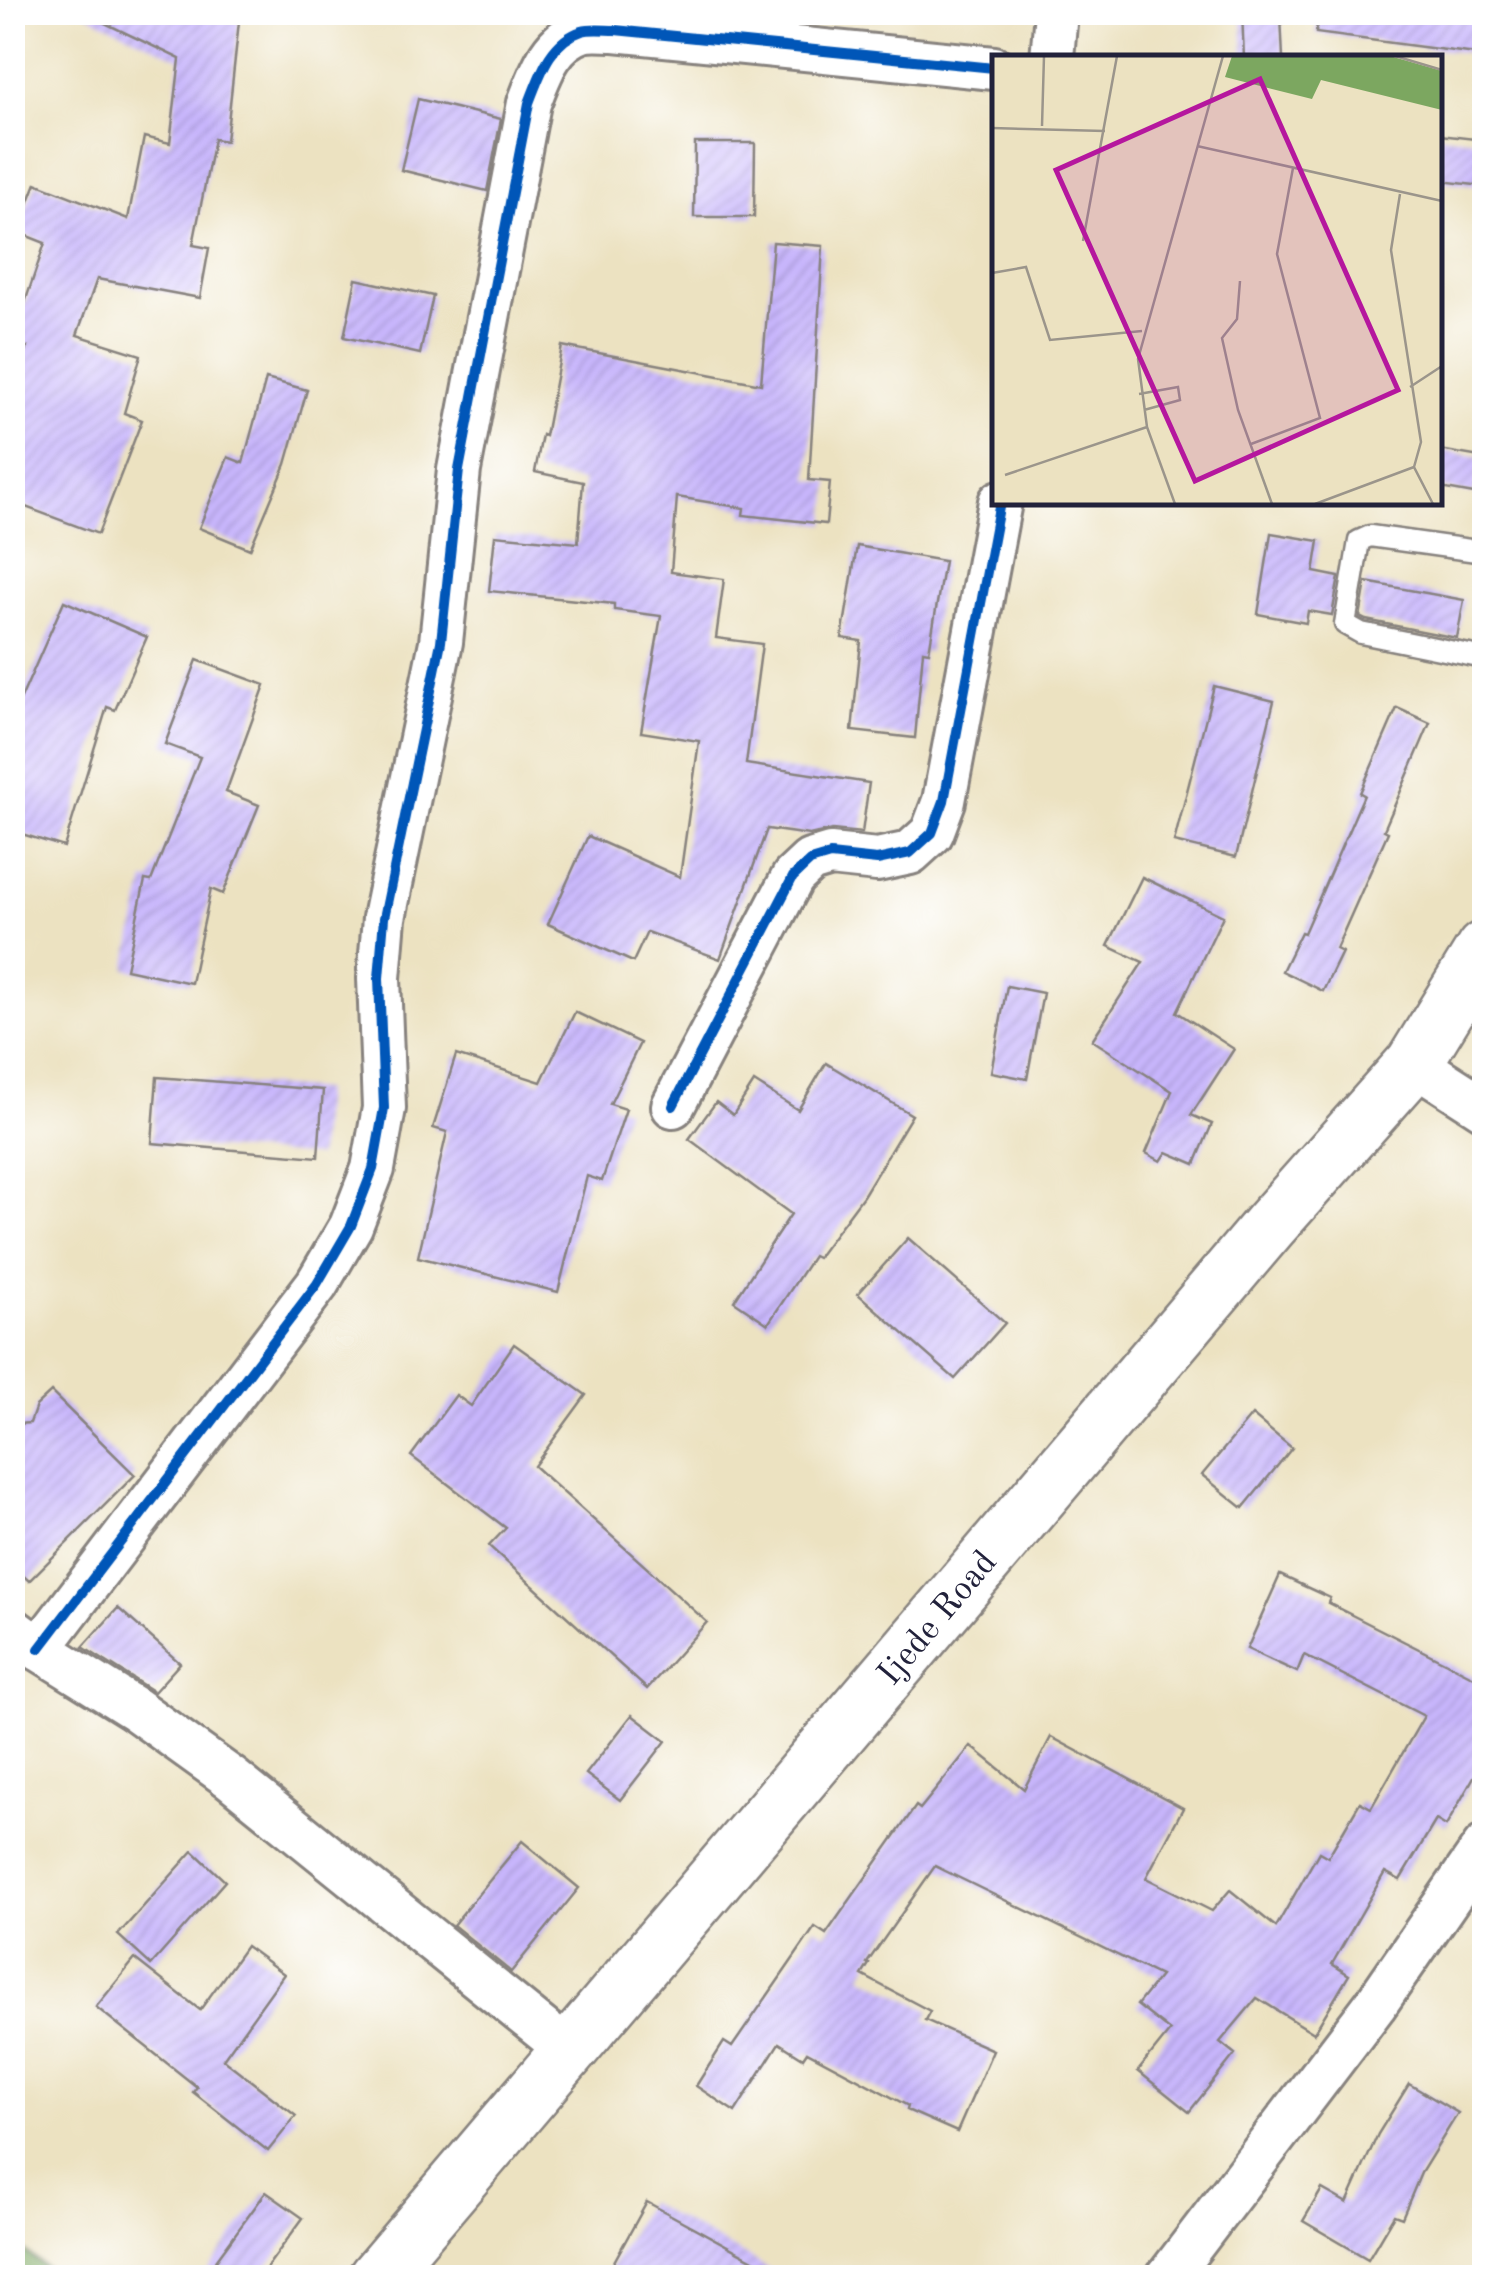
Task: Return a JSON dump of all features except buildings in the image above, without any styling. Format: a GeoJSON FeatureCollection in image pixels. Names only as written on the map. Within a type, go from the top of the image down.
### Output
{"type":"FeatureCollection","features":[{"type":"Feature","properties":{"kind":"main road","name":"Ijede Road"},"geometry":{"type":"LineString","coordinates":[[376,2278],[1270,1225],[1414,1062],[1484,949]]}},
{"type":"Feature","properties":{"kind":"street"},"geometry":{"type":"LineString","coordinates":[[1052,55],[1056,12]]}},
{"type":"Feature","properties":{"kind":"street"},"geometry":{"type":"LineString","coordinates":[[568,2050],[231,1778],[135,1709],[26,1639],[317,1284],[351,1226],[372,1169],[384,1108],[379,978],[384,918],[441,642],[459,470],[529,103],[543,68],[559,42],[584,30],[992,68]]}},
{"type":"Feature","properties":{"kind":"street"},"geometry":{"type":"LineString","coordinates":[[673,1106],[794,877],[810,861],[830,855],[877,860],[910,853],[932,833],[944,801],[999,505]]}},
{"type":"Feature","properties":{"kind":"street"},"geometry":{"type":"LineString","coordinates":[[1414,1062],[1484,1108]]}},
{"type":"Feature","properties":{"kind":"street"},"geometry":{"type":"LineString","coordinates":[[1167,2278],[1376,2005],[1484,1848]]}},
{"type":"Feature","properties":{"kind":"lane"},"geometry":{"type":"LineString","coordinates":[[1484,552],[1370,536],[1360,541],[1346,624],[1361,633],[1484,658]]}},
{"type":"Feature","properties":{"kind":"green space"},"geometry":{"type":"Polygon","coordinates":[[[13,2242],[57,2277],[13,2277],[13,2242]]]}},
{"type":"Feature","properties":{"kind":"cycle path"},"geometry":{"type":"LineString","coordinates":[[39,1649],[317,1284],[351,1226],[373,1169],[384,1108],[379,978],[384,918],[441,642],[459,470],[529,103],[548,60],[571,36],[598,29],[992,68]]}},
{"type":"Feature","properties":{"kind":"cycle path"},"geometry":{"type":"LineString","coordinates":[[673,1106],[793,877],[810,861],[830,855],[877,860],[910,853],[932,833],[944,801],[999,505]]}}]}
